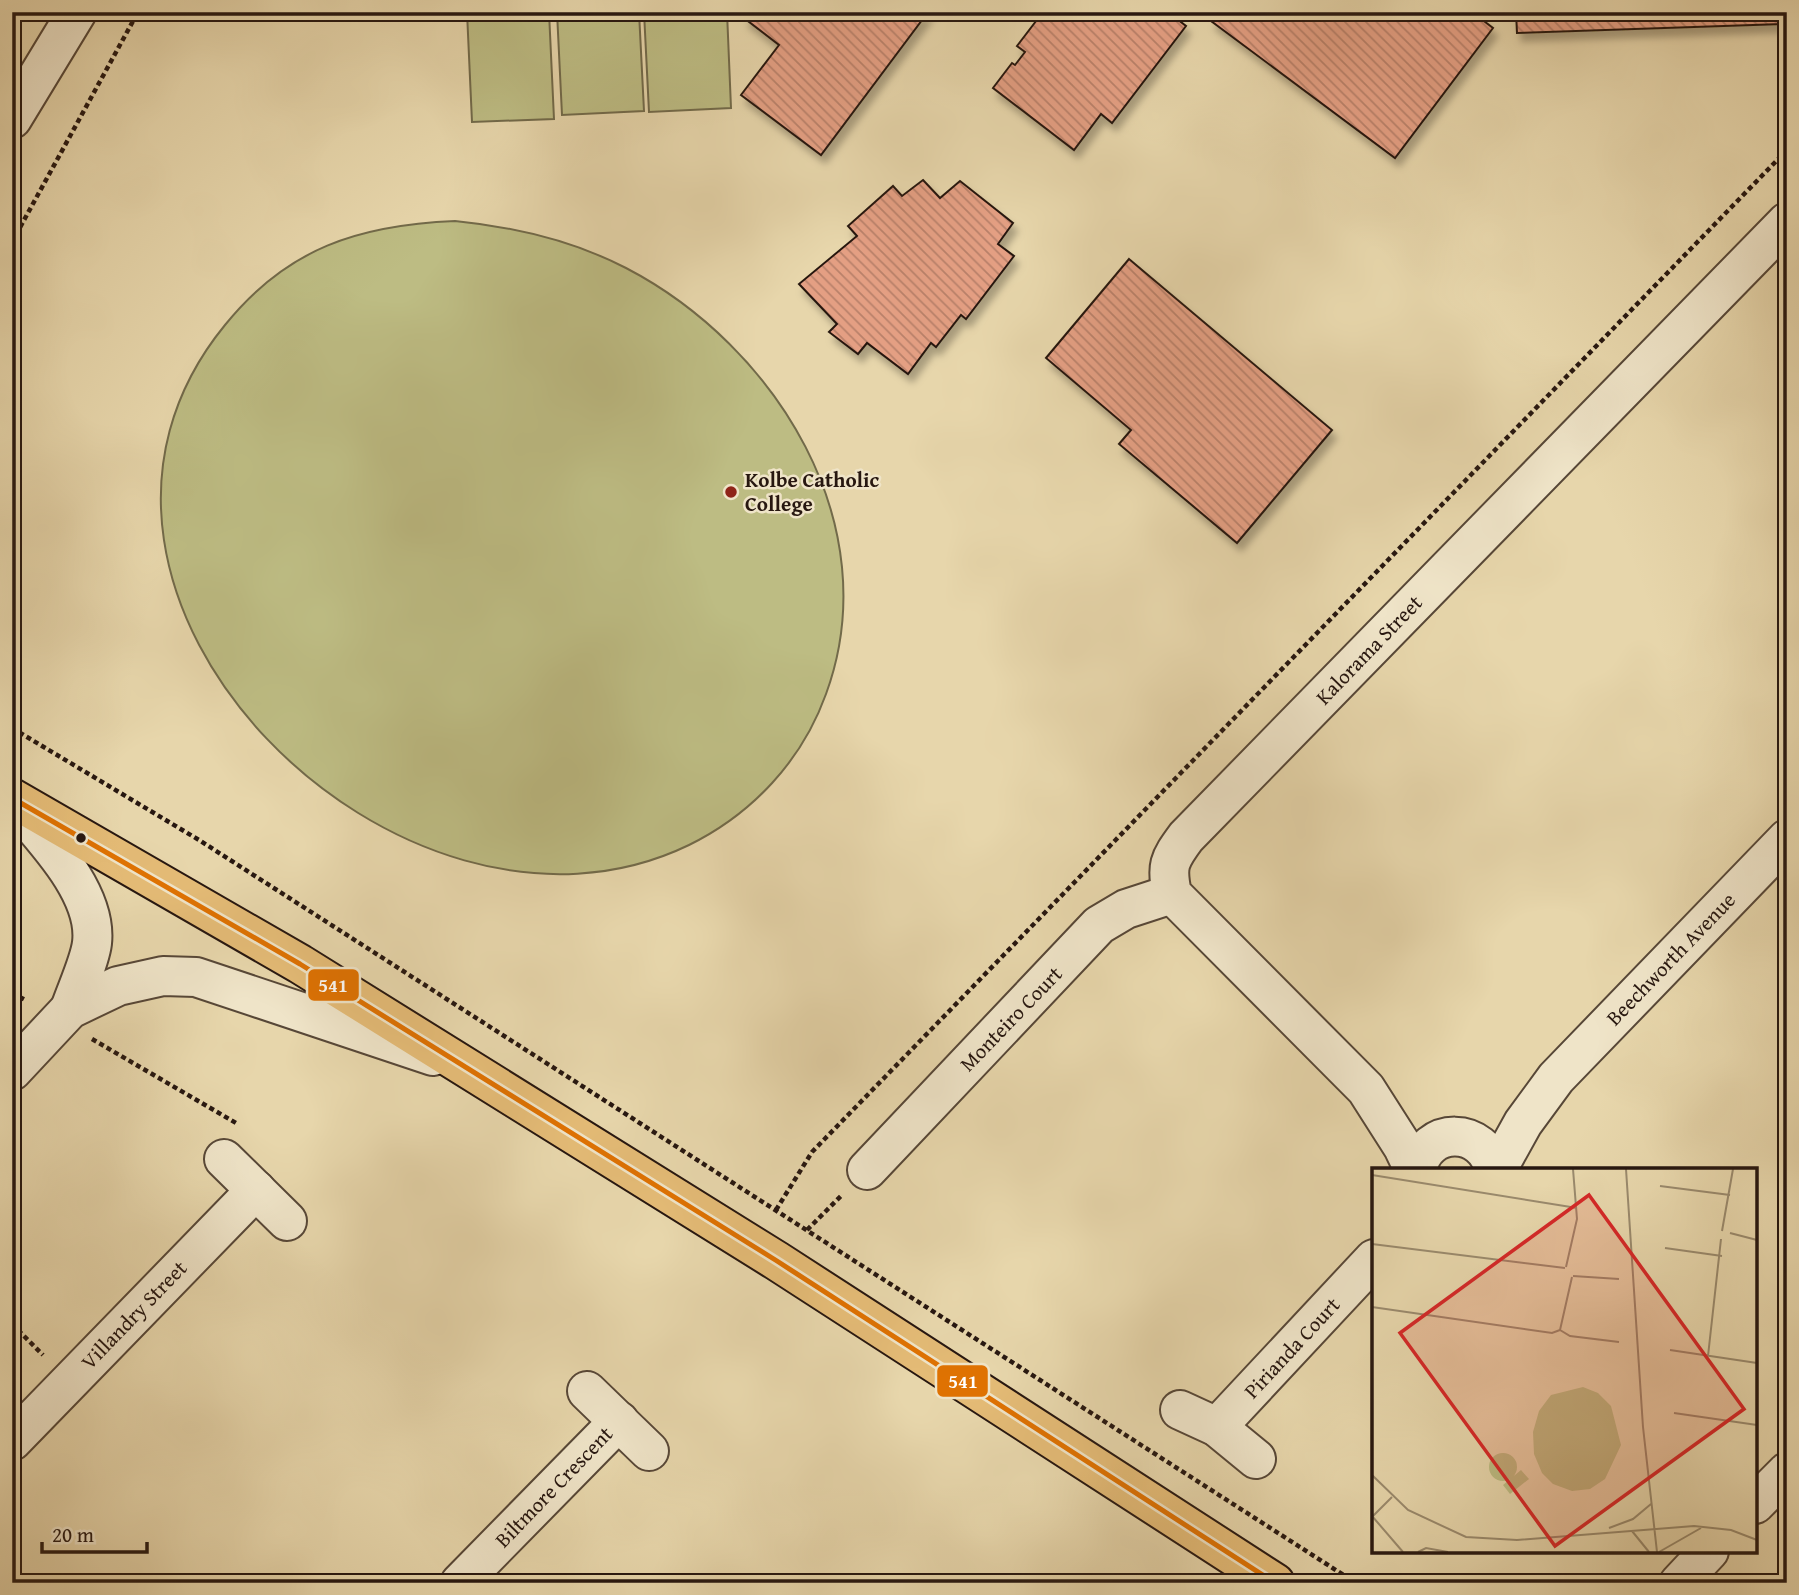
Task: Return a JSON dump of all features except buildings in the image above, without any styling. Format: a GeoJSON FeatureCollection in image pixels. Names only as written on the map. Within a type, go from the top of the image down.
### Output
{"type":"FeatureCollection","features":[{"type":"Feature","properties":{"kind":"main road"},"geometry":{"type":"LineString","coordinates":[[12,799],[300,964],[777,1261],[1275,1583]]}},
{"type":"Feature","properties":{"kind":"street"},"geometry":{"type":"LineString","coordinates":[[12,119],[77,12]]}},
{"type":"Feature","properties":{"kind":"street","name":"Kalorama Street"},"geometry":{"type":"LineString","coordinates":[[1172,894],[1168,874],[1171,857],[1186,837],[1787,222]]}},
{"type":"Feature","properties":{"kind":"street"},"geometry":{"type":"LineString","coordinates":[[12,799],[68,870],[89,911],[92,943],[65,1015]]}},
{"type":"Feature","properties":{"kind":"street","name":"Beechworth Avenue"},"geometry":{"type":"LineString","coordinates":[[1497,1168],[1523,1123],[1556,1078],[1787,839]]}},
{"type":"Feature","properties":{"kind":"street"},"geometry":{"type":"LineString","coordinates":[[1172,894],[1366,1089],[1415,1168]]}},
{"type":"Feature","properties":{"kind":"street","name":"Monteiro Court"},"geometry":{"type":"LineString","coordinates":[[867,1170],[1099,926],[1126,909],[1172,894]]}},
{"type":"Feature","properties":{"kind":"street"},"geometry":{"type":"LineString","coordinates":[[12,1071],[65,1015],[118,986],[163,976],[196,977],[462,1065]]}},
{"type":"Feature","properties":{"kind":"street","name":"Beechworth Avenue"},"geometry":{"type":"LineString","coordinates":[[1417,1168],[1425,1151],[1434,1142],[1447,1137],[1462,1137],[1556,1078]]}},
{"type":"Feature","properties":{"kind":"street"},"geometry":{"type":"LineString","coordinates":[[1366,1089],[1409,1117],[1477,1142],[1487,1151],[1495,1168]]}},
{"type":"Feature","properties":{"kind":"street"},"geometry":{"type":"LineString","coordinates":[[224,1159],[287,1221]]}},
{"type":"Feature","properties":{"kind":"street","name":"Villandry Street"},"geometry":{"type":"LineString","coordinates":[[12,1441],[256,1190]]}},
{"type":"Feature","properties":{"kind":"street","name":"Pirianda Court"},"geometry":{"type":"LineString","coordinates":[[1216,1427],[1372,1263]]}},
{"type":"Feature","properties":{"kind":"street","name":"Biltmore Crescent"},"geometry":{"type":"LineString","coordinates":[[587,1391],[649,1451]]}},
{"type":"Feature","properties":{"kind":"street"},"geometry":{"type":"LineString","coordinates":[[1180,1410],[1216,1427],[1256,1459]]}},
{"type":"Feature","properties":{"kind":"street","name":"Biltmore Crescent"},"geometry":{"type":"LineString","coordinates":[[460,1583],[618,1421]]}},
{"type":"Feature","properties":{"kind":"street"},"geometry":{"type":"LineString","coordinates":[[1679,1583],[1707,1553]]}},
{"type":"Feature","properties":{"kind":"path"},"geometry":{"type":"LineString","coordinates":[[12,242],[138,12]]}},
{"type":"Feature","properties":{"kind":"path"},"geometry":{"type":"LineString","coordinates":[[776,1210],[812,1152],[1787,150]]}},
{"type":"Feature","properties":{"kind":"path"},"geometry":{"type":"LineString","coordinates":[[12,728],[210,847],[1356,1583]]}},
{"type":"Feature","properties":{"kind":"path"},"geometry":{"type":"LineString","coordinates":[[12,993],[65,1015],[243,1127]]}},
{"type":"Feature","properties":{"kind":"path"},"geometry":{"type":"LineString","coordinates":[[777,1261],[867,1170]]}},
{"type":"Feature","properties":{"kind":"path"},"geometry":{"type":"LineString","coordinates":[[12,1324],[44,1355]]}},
{"type":"Feature","properties":{"kind":"shaded area"},"geometry":{"type":"Polygon","coordinates":[[[467,12],[549,12],[554,119],[472,122],[467,12]]]}},
{"type":"Feature","properties":{"kind":"shaded area"},"geometry":{"type":"Polygon","coordinates":[[[557,12],[639,12],[644,111],[562,115],[557,12]]]}},
{"type":"Feature","properties":{"kind":"shaded area"},"geometry":{"type":"Polygon","coordinates":[[[644,12],[727,12],[731,108],[649,112],[644,12]]]}},
{"type":"Feature","properties":{"kind":"shaded area"},"geometry":{"type":"Polygon","coordinates":[[[455,221],[521,231],[564,242],[626,268],[680,302],[729,344],[772,393],[806,447],[830,506],[842,567],[841,630],[826,694],[803,741],[772,783],[734,818],[689,845],[578,874],[464,860],[358,813],[267,738],[199,645],[164,540],[170,431],[225,325],[274,277],[300,259],[327,246],[356,235],[387,228],[455,221]]]}},
{"type":"Feature","properties":{"kind":"transit line","name":"541"},"geometry":{"type":"LineString","coordinates":[[12,798],[300,964],[777,1261],[1275,1583]]}},
{"type":"Feature","properties":{"kind":"place","name":"Kolbe Catholic College"},"geometry":{"type":"Point","coordinates":[731,492]}}]}
